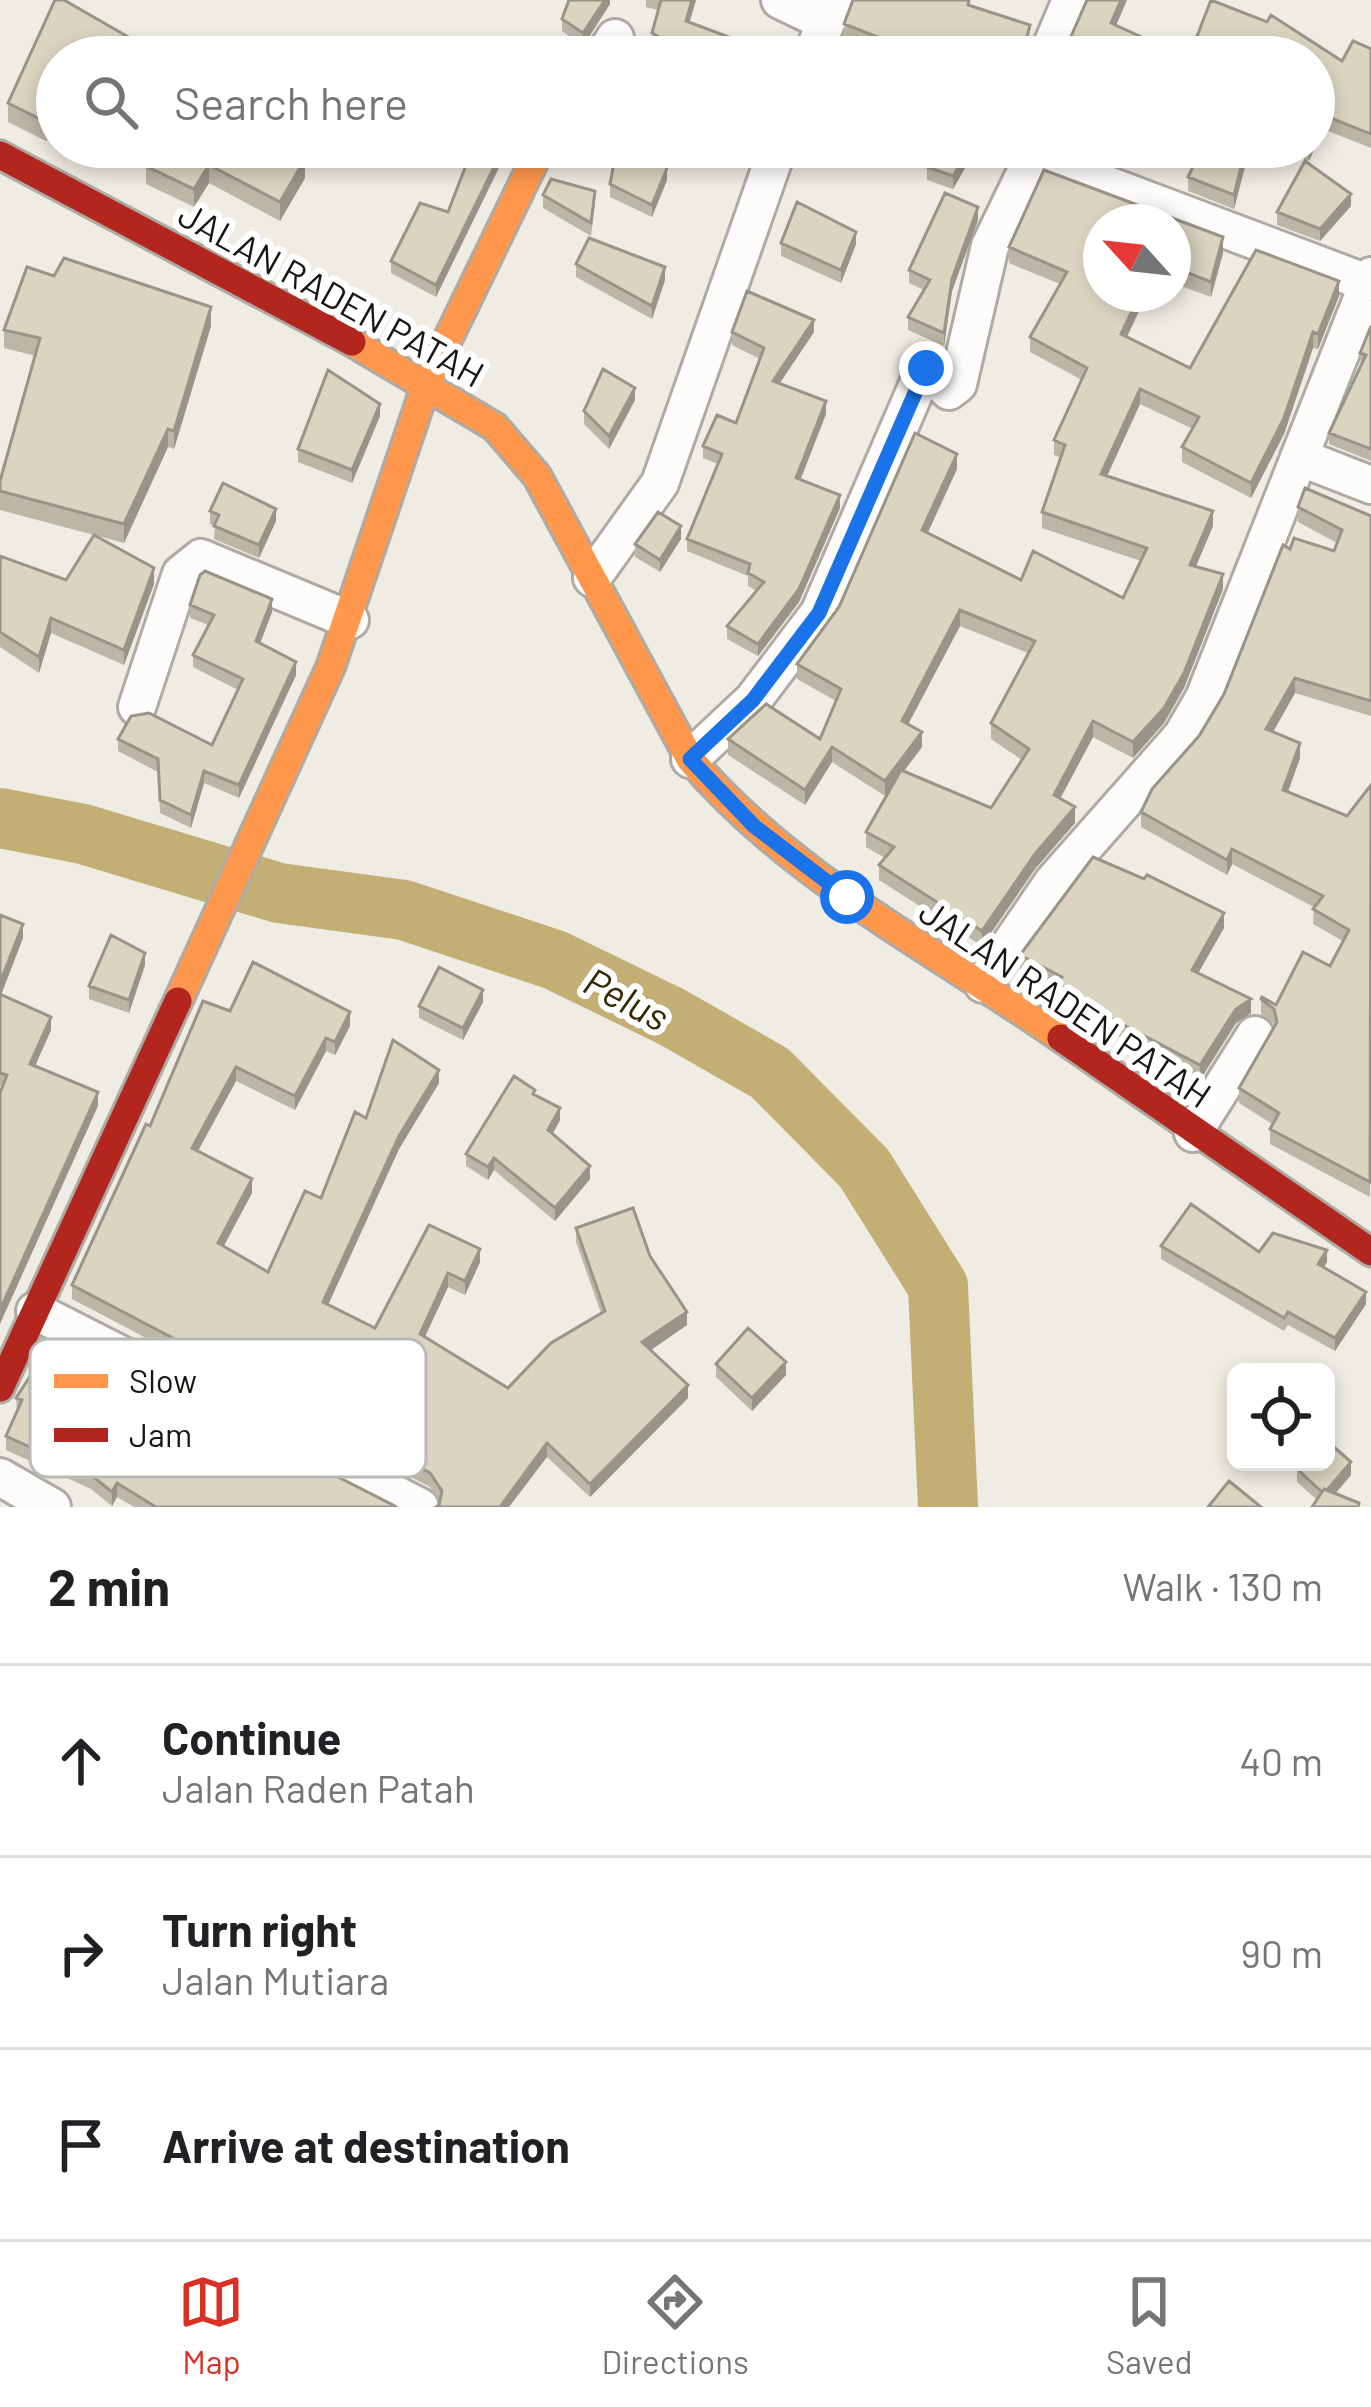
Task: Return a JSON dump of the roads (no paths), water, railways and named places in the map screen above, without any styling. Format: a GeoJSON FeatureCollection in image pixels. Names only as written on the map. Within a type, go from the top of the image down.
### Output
{"type":"FeatureCollection","features":[{"type":"Feature","properties":{"kind":"main road","name":"JALAN RADEN PATAH"},"geometry":{"type":"LineString","coordinates":[[0,155],[428,382],[479,415],[537,476],[690,759],[754,826],[828,883],[1371,1252]]}},
{"type":"Feature","properties":{"kind":"main road"},"geometry":{"type":"LineString","coordinates":[[1,1383],[350,620],[428,382],[531,168]]}},
{"type":"Feature","properties":{"kind":"street"},"geometry":{"type":"LineString","coordinates":[[780,0],[831,11]]}},
{"type":"Feature","properties":{"kind":"street"},"geometry":{"type":"LineString","coordinates":[[1055,36],[1071,0]]}},
{"type":"Feature","properties":{"kind":"street"},"geometry":{"type":"LineString","coordinates":[[592,578],[660,483],[771,168]]}},
{"type":"Feature","properties":{"kind":"street"},"geometry":{"type":"LineString","coordinates":[[690,759],[753,700],[819,613],[926,368],[949,391],[958,384],[1009,168]]}},
{"type":"Feature","properties":{"kind":"street"},"geometry":{"type":"LineString","coordinates":[[983,984],[1053,882],[1182,736],[1204,698],[1369,280],[1065,168]]}},
{"type":"Feature","properties":{"kind":"street"},"geometry":{"type":"LineString","coordinates":[[1299,457],[1371,485]]}},
{"type":"Feature","properties":{"kind":"street"},"geometry":{"type":"LineString","coordinates":[[137,707],[181,574],[201,558],[350,620]]}},
{"type":"Feature","properties":{"kind":"street"},"geometry":{"type":"LineString","coordinates":[[1193,1132],[1255,1036]]}},
{"type":"Feature","properties":{"kind":"street"},"geometry":{"type":"LineString","coordinates":[[34,1312],[87,1339]]}},
{"type":"Feature","properties":{"kind":"street"},"geometry":{"type":"LineString","coordinates":[[0,1477],[52,1507]]}},
{"type":"Feature","properties":{"kind":"street"},"geometry":{"type":"LineString","coordinates":[[361,1477],[420,1507]]}},
{"type":"Feature","properties":{"kind":"waterway","name":"Pelus"},"geometry":{"type":"LineString","coordinates":[[0,818],[83,834],[279,893],[404,910],[555,960],[672,1017],[770,1073],[864,1168],[938,1286],[948,1507]]}}]}
